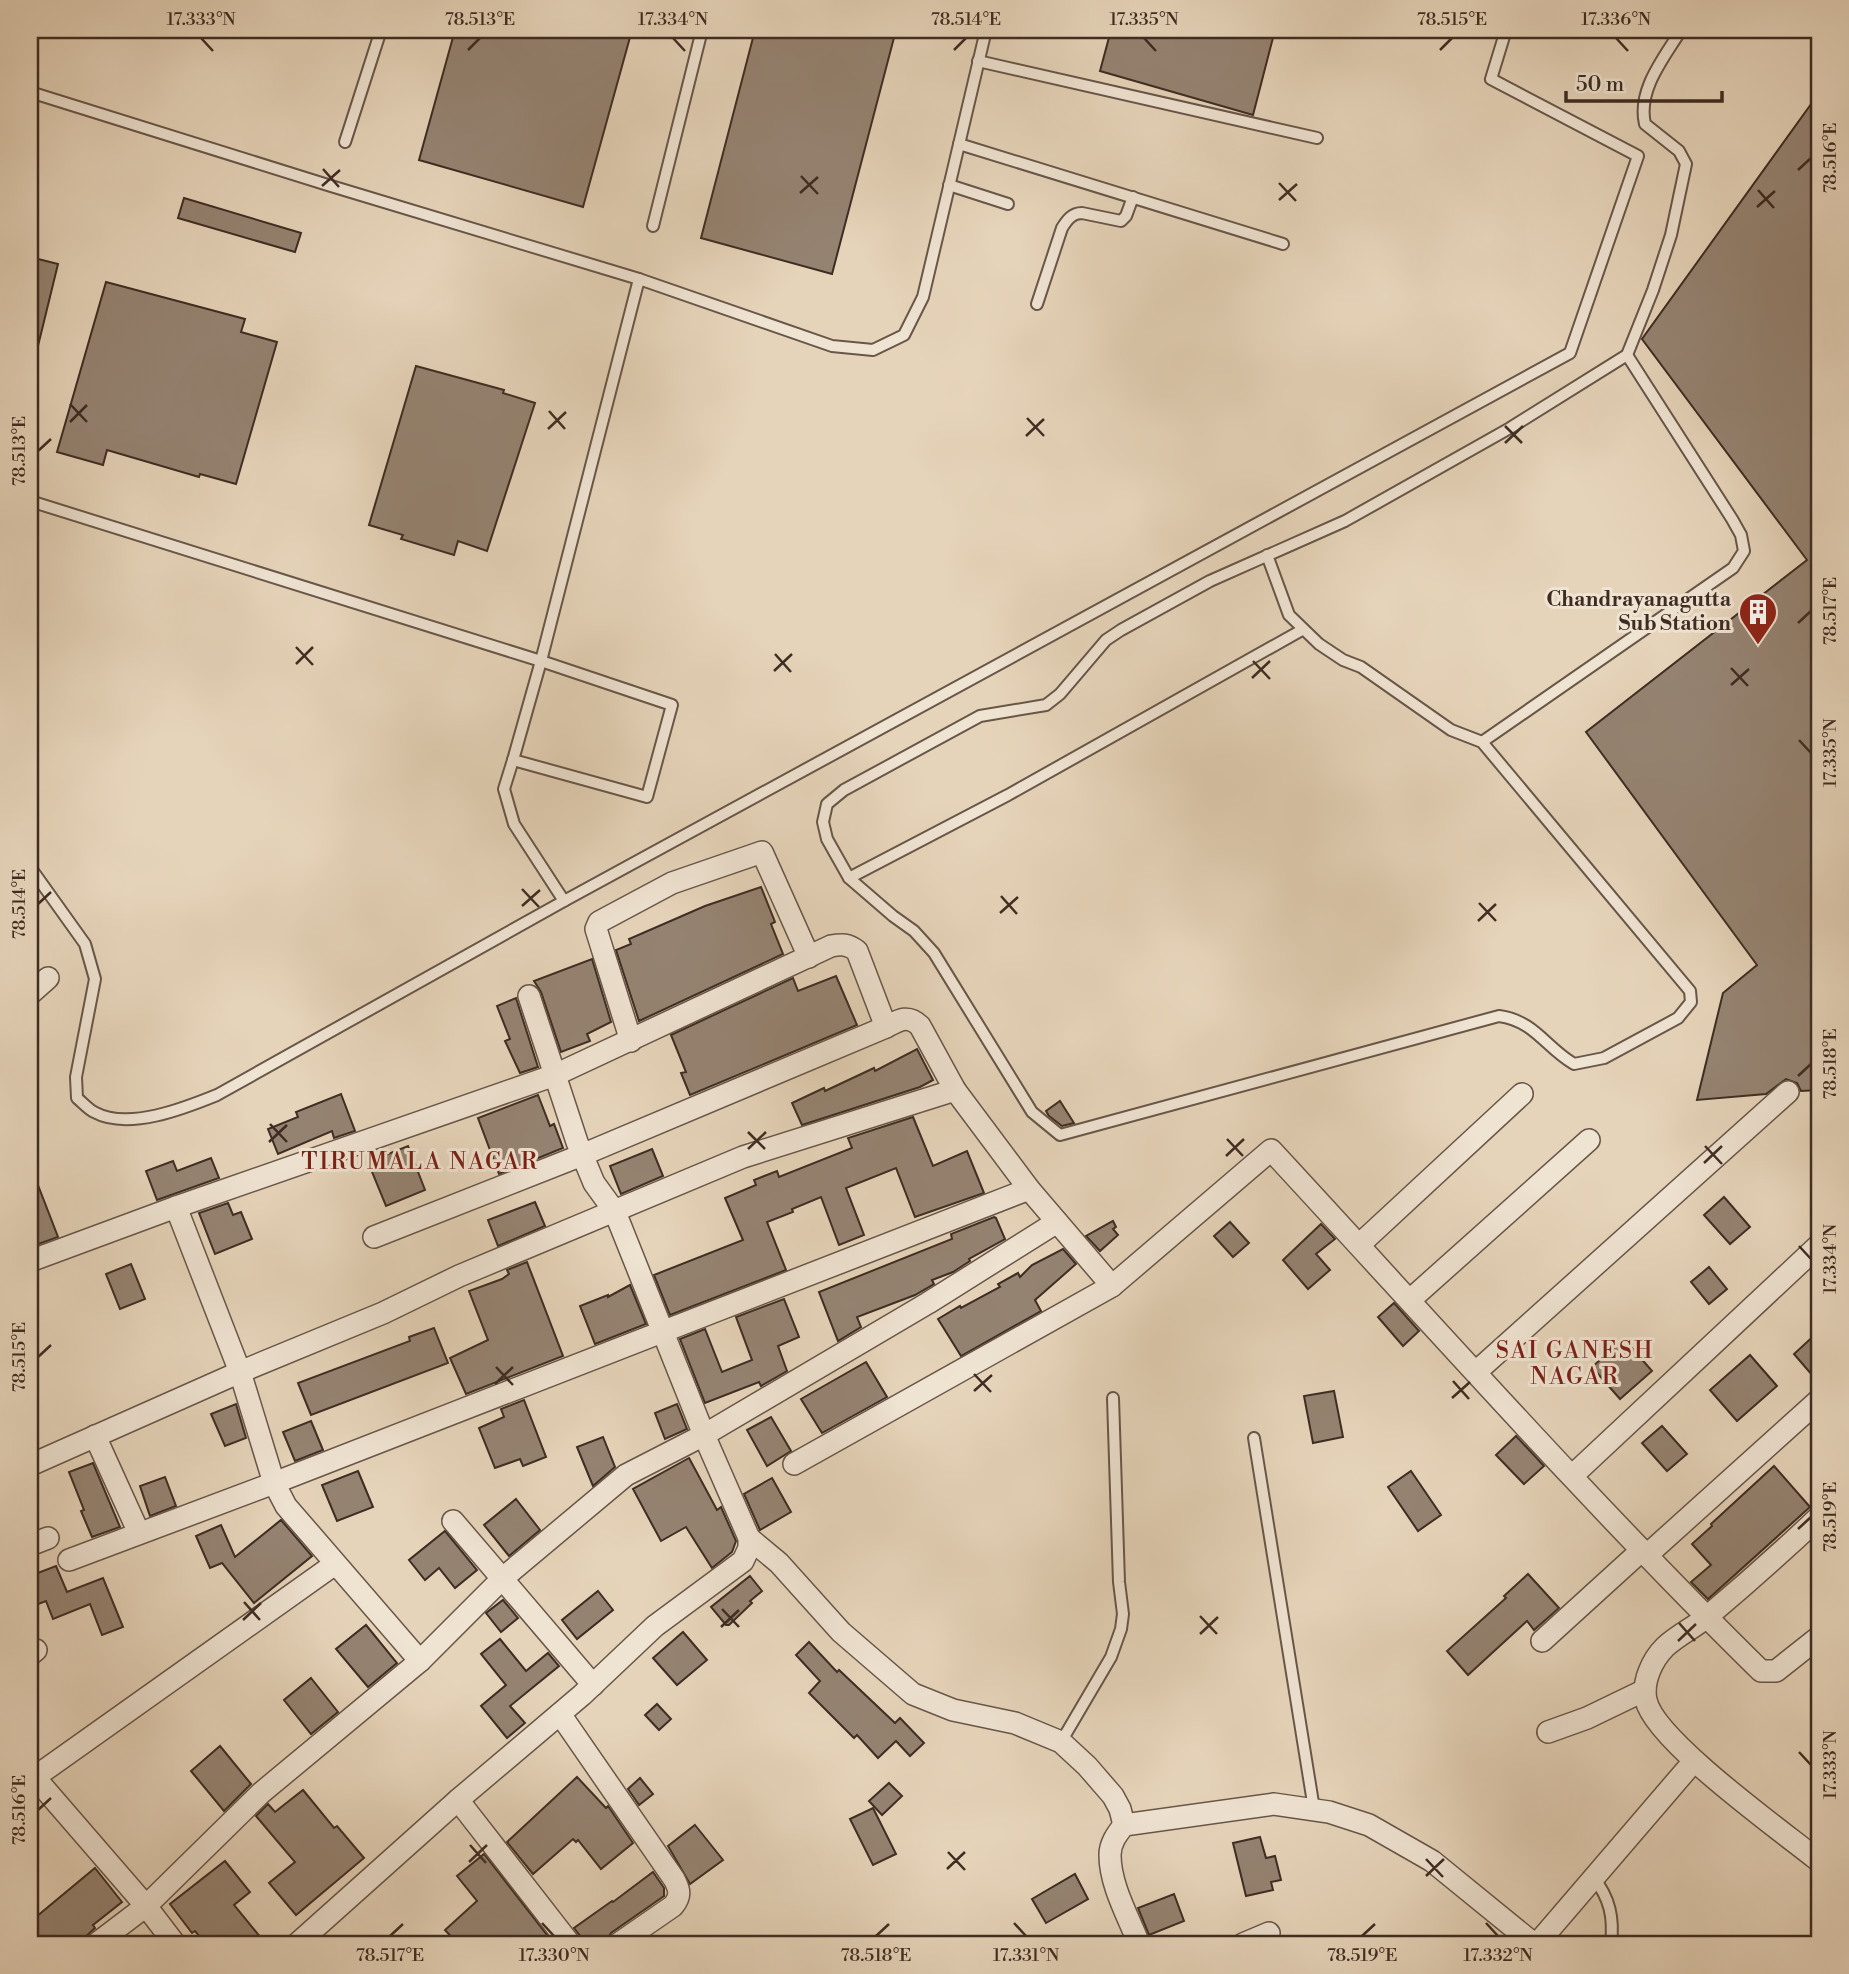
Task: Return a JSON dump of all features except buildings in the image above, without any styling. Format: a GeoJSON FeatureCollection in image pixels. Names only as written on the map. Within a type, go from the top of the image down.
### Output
{"type":"FeatureCollection","features":[{"type":"Feature","properties":{"kind":"street"},"geometry":{"type":"LineString","coordinates":[[631,1041],[596,929],[599,922],[672,883],[762,852],[809,957]]}},
{"type":"Feature","properties":{"kind":"street"},"geometry":{"type":"LineString","coordinates":[[30,1261],[176,1207],[555,1075],[839,945],[849,945],[857,951],[886,1027]]}},
{"type":"Feature","properties":{"kind":"street"},"geometry":{"type":"LineString","coordinates":[[30,994],[48,978]]}},
{"type":"Feature","properties":{"kind":"street"},"geometry":{"type":"LineString","coordinates":[[297,1944],[458,1800],[593,1685],[655,1626],[744,1561],[749,1548],[749,1538],[704,1435],[615,1212],[594,1183],[582,1155],[528,996]]}},
{"type":"Feature","properties":{"kind":"street"},"geometry":{"type":"LineString","coordinates":[[374,1237],[582,1155],[903,1018],[915,1020],[920,1026],[955,1090],[1030,1189],[1111,1286]]}},
{"type":"Feature","properties":{"kind":"street"},"geometry":{"type":"LineString","coordinates":[[35,1463],[240,1372],[383,1313],[459,1276],[744,1157],[955,1090]]}},
{"type":"Feature","properties":{"kind":"street"},"geometry":{"type":"LineString","coordinates":[[1476,1373],[1788,1092]]}},
{"type":"Feature","properties":{"kind":"street"},"geometry":{"type":"LineString","coordinates":[[1359,1245],[1522,1094]]}},
{"type":"Feature","properties":{"kind":"street"},"geometry":{"type":"LineString","coordinates":[[1410,1300],[1589,1140]]}},
{"type":"Feature","properties":{"kind":"street"},"geometry":{"type":"LineString","coordinates":[[794,1464],[1111,1286],[1271,1150],[1572,1476],[1761,1671],[1769,1672],[1785,1665],[1819,1637]]}},
{"type":"Feature","properties":{"kind":"street"},"geometry":{"type":"LineString","coordinates":[[69,1560],[1030,1189]]}},
{"type":"Feature","properties":{"kind":"street"},"geometry":{"type":"LineString","coordinates":[[176,1207],[240,1372],[274,1483],[286,1506],[419,1661]]}},
{"type":"Feature","properties":{"kind":"street"},"geometry":{"type":"LineString","coordinates":[[96,1944],[146,1906],[261,1793],[419,1661],[503,1578],[626,1475],[704,1435],[928,1303],[1057,1222]]}},
{"type":"Feature","properties":{"kind":"street"},"geometry":{"type":"LineString","coordinates":[[1572,1476],[1819,1245]]}},
{"type":"Feature","properties":{"kind":"street"},"geometry":{"type":"LineString","coordinates":[[1542,1641],[1819,1401]]}},
{"type":"Feature","properties":{"kind":"street"},"geometry":{"type":"LineString","coordinates":[[95,1437],[139,1533]]}},
{"type":"Feature","properties":{"kind":"street"},"geometry":{"type":"LineString","coordinates":[[1819,1517],[1706,1617],[1665,1647],[1654,1662],[1645,1690],[1646,1701],[1656,1723],[1694,1761],[1819,1861]]}},
{"type":"Feature","properties":{"kind":"street"},"geometry":{"type":"LineString","coordinates":[[453,1521],[593,1685]]}},
{"type":"Feature","properties":{"kind":"street"},"geometry":{"type":"LineString","coordinates":[[749,1538],[779,1563],[841,1632],[913,1694],[953,1710],[1015,1723],[1061,1742],[1113,1796],[1124,1825]]}},
{"type":"Feature","properties":{"kind":"street"},"geometry":{"type":"LineString","coordinates":[[175,1944],[146,1906],[32,1775],[335,1564]]}},
{"type":"Feature","properties":{"kind":"street"},"geometry":{"type":"LineString","coordinates":[[1548,1732],[1587,1718],[1645,1690]]}},
{"type":"Feature","properties":{"kind":"street"},"geometry":{"type":"LineString","coordinates":[[559,1714],[630,1814],[680,1891],[673,1906],[618,1944]]}},
{"type":"Feature","properties":{"kind":"street"},"geometry":{"type":"LineString","coordinates":[[1139,1944],[1115,1884],[1110,1853],[1114,1839],[1124,1825],[1274,1804],[1329,1812],[1369,1825],[1432,1861],[1536,1944],[1694,1761]]}},
{"type":"Feature","properties":{"kind":"street"},"geometry":{"type":"LineString","coordinates":[[458,1800],[570,1944]]}},
{"type":"Feature","properties":{"kind":"street"},"geometry":{"type":"LineString","coordinates":[[1243,1944],[1269,1933]]}},
{"type":"Feature","properties":{"kind":"lane"},"geometry":{"type":"LineString","coordinates":[[345,142],[381,30]]}},
{"type":"Feature","properties":{"kind":"lane"},"geometry":{"type":"LineString","coordinates":[[653,226],[702,30]]}},
{"type":"Feature","properties":{"kind":"lane"},"geometry":{"type":"LineString","coordinates":[[30,92],[639,279],[832,346],[873,350],[904,335],[923,297],[986,30]]}},
{"type":"Feature","properties":{"kind":"lane"},"geometry":{"type":"LineString","coordinates":[[30,867],[85,944],[95,979],[76,1077],[77,1098],[95,1113],[117,1118],[174,1112],[217,1095],[564,901],[1570,353],[1638,156],[1491,79],[1506,30]]}},
{"type":"Feature","properties":{"kind":"lane"},"geometry":{"type":"LineString","coordinates":[[1267,555],[1289,615],[1318,644],[1343,660],[1361,667],[1451,730],[1482,742],[1690,991],[1691,1002],[1678,1018],[1604,1058],[1574,1064],[1525,1023],[1499,1016],[1060,1135],[1032,1112],[934,953],[914,931],[849,878],[827,839],[823,822],[827,804],[844,790],[980,716],[1046,705],[1073,680],[1106,640],[1210,581],[1267,555],[1345,521],[1510,428],[1627,355],[1671,235],[1686,164],[1679,150],[1644,124],[1642,110],[1653,76],[1681,30]]}},
{"type":"Feature","properties":{"kind":"lane"},"geometry":{"type":"LineString","coordinates":[[978,61],[1317,138]]}},
{"type":"Feature","properties":{"kind":"lane"},"geometry":{"type":"LineString","coordinates":[[958,144],[1283,244]]}},
{"type":"Feature","properties":{"kind":"lane"},"geometry":{"type":"LineString","coordinates":[[949,185],[1008,204]]}},
{"type":"Feature","properties":{"kind":"lane"},"geometry":{"type":"LineString","coordinates":[[1037,304],[1067,220],[1075,213],[1082,213],[1121,221],[1126,216],[1133,197]]}},
{"type":"Feature","properties":{"kind":"lane"},"geometry":{"type":"LineString","coordinates":[[564,901],[514,824],[504,789],[541,661],[639,279]]}},
{"type":"Feature","properties":{"kind":"lane"},"geometry":{"type":"LineString","coordinates":[[1482,742],[1733,568],[1744,551],[1741,535],[1732,519],[1627,355]]}},
{"type":"Feature","properties":{"kind":"lane"},"geometry":{"type":"LineString","coordinates":[[30,501],[541,661],[672,705],[647,797],[513,760]]}},
{"type":"Feature","properties":{"kind":"lane"},"geometry":{"type":"LineString","coordinates":[[849,878],[1020,789],[1302,629]]}},
{"type":"Feature","properties":{"kind":"lane"},"geometry":{"type":"LineString","coordinates":[[1061,1742],[1111,1657],[1121,1629],[1123,1614],[1118,1568],[1113,1398]]}},
{"type":"Feature","properties":{"kind":"lane"},"geometry":{"type":"LineString","coordinates":[[1254,1438],[1314,1810]]}},
{"type":"Feature","properties":{"kind":"lane"},"geometry":{"type":"LineString","coordinates":[[1593,1877],[1606,1893],[1613,1927],[1611,1944]]}},
{"type":"Feature","properties":{"kind":"place","name":"Chandrayanagutta Sub Station"},"geometry":{"type":"Point","coordinates":[1758,646]}},
{"type":"Feature","properties":{"kind":"district","name":"TIRUMALA NAGAR"},"geometry":{"type":"Point","coordinates":[420,1162]}},
{"type":"Feature","properties":{"kind":"district","name":"SAI GANESH NAGAR"},"geometry":{"type":"Point","coordinates":[1575,1364]}}]}
